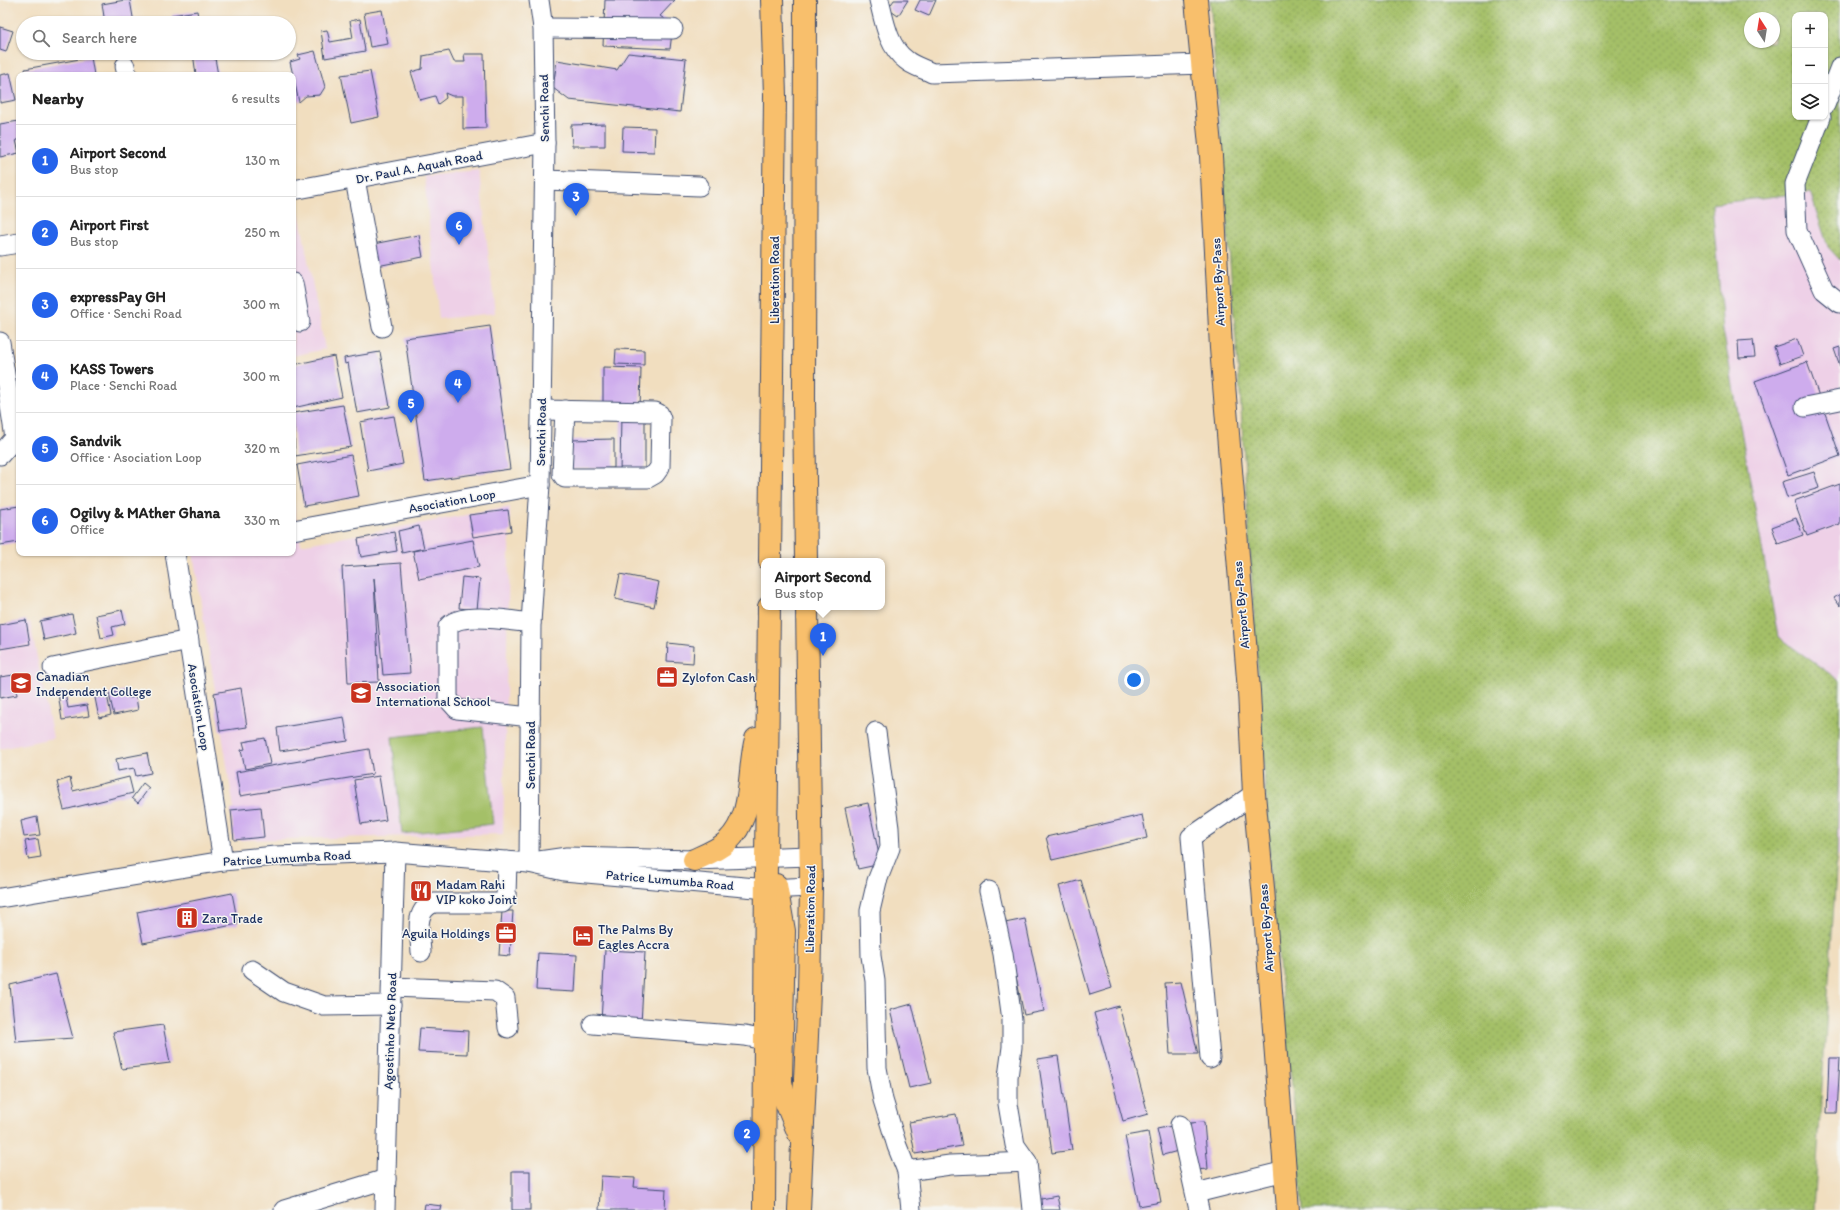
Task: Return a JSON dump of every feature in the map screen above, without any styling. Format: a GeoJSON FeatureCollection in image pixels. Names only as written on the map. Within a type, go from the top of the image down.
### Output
{"type":"FeatureCollection","features":[{"type":"Feature","properties":{"kind":"main road","name":"Liberation Road"},"geometry":{"type":"LineString","coordinates":[[770,558],[775,96],[772,0]]}},
{"type":"Feature","properties":{"kind":"main road"},"geometry":{"type":"LineString","coordinates":[[805,0],[804,400],[806,558]]}},
{"type":"Feature","properties":{"kind":"main road","name":"Airport By-Pass"},"geometry":{"type":"LineString","coordinates":[[1196,0],[1211,156],[1223,372],[1249,691],[1254,794],[1263,888],[1288,1210]]}},
{"type":"Feature","properties":{"kind":"main road"},"geometry":{"type":"LineString","coordinates":[[770,610],[767,710],[766,858],[772,888],[784,931],[781,1082],[785,1100],[802,1140]]}},
{"type":"Feature","properties":{"kind":"main road","name":"Liberation Road"},"geometry":{"type":"LineString","coordinates":[[799,1210],[811,887],[807,610]]}},
{"type":"Feature","properties":{"kind":"main road"},"geometry":{"type":"LineString","coordinates":[[694,860],[727,842],[740,824],[749,795],[753,749],[758,728],[767,710]]}},
{"type":"Feature","properties":{"kind":"main road"},"geometry":{"type":"LineString","coordinates":[[764,1210],[765,1040],[772,888]]}},
{"type":"Feature","properties":{"kind":"street","name":"Senchi Road"},"geometry":{"type":"LineString","coordinates":[[529,863],[531,623],[540,485],[545,180],[543,28],[540,0]]}},
{"type":"Feature","properties":{"kind":"street"},"geometry":{"type":"LineString","coordinates":[[880,0],[886,28],[893,45],[905,60],[932,73],[1203,64]]}},
{"type":"Feature","properties":{"kind":"street"},"geometry":{"type":"LineString","coordinates":[[543,28],[673,29]]}},
{"type":"Feature","properties":{"kind":"street"},"geometry":{"type":"LineString","coordinates":[[1828,98],[1840,67]]}},
{"type":"Feature","properties":{"kind":"street"},"geometry":{"type":"LineString","coordinates":[[1820,120],[1795,184],[1797,230],[1824,290],[1840,303]]}},
{"type":"Feature","properties":{"kind":"street","name":"Dr. Paul A. Aquah Road"},"geometry":{"type":"LineString","coordinates":[[296,189],[545,143]]}},
{"type":"Feature","properties":{"kind":"street"},"geometry":{"type":"LineString","coordinates":[[355,179],[382,327]]}},
{"type":"Feature","properties":{"kind":"street"},"geometry":{"type":"LineString","coordinates":[[545,180],[699,186]]}},
{"type":"Feature","properties":{"kind":"street"},"geometry":{"type":"LineString","coordinates":[[0,246],[16,243]]}},
{"type":"Feature","properties":{"kind":"street"},"geometry":{"type":"LineString","coordinates":[[296,300],[300,322]]}},
{"type":"Feature","properties":{"kind":"street"},"geometry":{"type":"LineString","coordinates":[[0,342],[15,438],[0,455]]}},
{"type":"Feature","properties":{"kind":"street"},"geometry":{"type":"LineString","coordinates":[[1805,407],[1840,400]]}},
{"type":"Feature","properties":{"kind":"street"},"geometry":{"type":"LineString","coordinates":[[542,410],[565,410],[655,412],[659,414],[661,419],[660,467],[655,474],[648,478],[565,478],[562,474],[565,410]]}},
{"type":"Feature","properties":{"kind":"street","name":"Asociation Loop"},"geometry":{"type":"LineString","coordinates":[[296,529],[540,485]]}},
{"type":"Feature","properties":{"kind":"street","name":"Asociation Loop"},"geometry":{"type":"LineString","coordinates":[[175,556],[222,860]]}},
{"type":"Feature","properties":{"kind":"street"},"geometry":{"type":"LineString","coordinates":[[530,718],[457,709],[451,704],[448,699],[448,627],[457,620],[464,619],[497,619],[531,623]]}},
{"type":"Feature","properties":{"kind":"street"},"geometry":{"type":"LineString","coordinates":[[53,668],[189,640]]}},
{"type":"Feature","properties":{"kind":"street"},"geometry":{"type":"LineString","coordinates":[[876,732],[889,828],[890,848],[877,882],[870,911],[871,956],[875,981],[877,1068],[883,1100],[897,1146],[907,1171],[911,1210]]}},
{"type":"Feature","properties":{"kind":"street"},"geometry":{"type":"LineString","coordinates":[[1210,1058],[1191,837],[1254,794]]}},
{"type":"Feature","properties":{"kind":"street","name":"Patrice Lumumba Road"},"geometry":{"type":"LineString","coordinates":[[0,898],[222,860],[275,856],[395,852],[529,863],[564,871],[772,888],[811,887]]}},
{"type":"Feature","properties":{"kind":"street","name":"Agostinho Neto Road"},"geometry":{"type":"LineString","coordinates":[[385,1210],[395,852]]}},
{"type":"Feature","properties":{"kind":"street","name":"Patrice Lumumba Road"},"geometry":{"type":"LineString","coordinates":[[529,863],[567,857],[694,860],[811,856]]}},
{"type":"Feature","properties":{"kind":"street"},"geometry":{"type":"LineString","coordinates":[[421,952],[420,916],[426,906],[434,903],[502,903],[506,896],[507,862]]}},
{"type":"Feature","properties":{"kind":"street"},"geometry":{"type":"LineString","coordinates":[[989,891],[1003,954],[1012,1020],[1012,1047],[1008,1077],[1008,1104],[1015,1145],[1027,1162],[1032,1210]]}},
{"type":"Feature","properties":{"kind":"street"},"geometry":{"type":"LineString","coordinates":[[252,970],[284,992],[324,1006],[391,996],[495,991],[505,998],[508,1028]]}},
{"type":"Feature","properties":{"kind":"street"},"geometry":{"type":"LineString","coordinates":[[593,1024],[745,1036],[765,1040]]}},
{"type":"Feature","properties":{"kind":"street"},"geometry":{"type":"LineString","coordinates":[[1180,1125],[1197,1202],[1285,1171]]}},
{"type":"Feature","properties":{"kind":"street"},"geometry":{"type":"LineString","coordinates":[[907,1171],[950,1165],[1027,1162]]}},
{"type":"Feature","properties":{"kind":"street"},"geometry":{"type":"LineString","coordinates":[[284,1210],[386,1179]]}},
{"type":"Feature","properties":{"kind":"shaded area"},"geometry":{"type":"Polygon","coordinates":[[[479,171],[495,313],[439,319],[424,176],[479,171]]]}},
{"type":"Feature","properties":{"kind":"shaded area"},"geometry":{"type":"Polygon","coordinates":[[[1810,192],[1828,247],[1840,260],[1840,681],[1778,637],[1723,330],[1712,204],[1810,192]]]}},
{"type":"Feature","properties":{"kind":"shaded area"},"geometry":{"type":"Polygon","coordinates":[[[299,213],[325,349],[296,355],[296,214],[299,213]]]}},
{"type":"Feature","properties":{"kind":"shaded area","name":"Association International School"},"geometry":{"type":"Polygon","coordinates":[[[510,507],[503,834],[239,840],[193,556],[296,556],[296,518],[301,545],[510,507]]]}},
{"type":"Feature","properties":{"kind":"shaded area","name":"Canadian Independent College"},"geometry":{"type":"Polygon","coordinates":[[[30,622],[53,738],[0,749],[0,628],[30,622]]]}},
{"type":"Feature","properties":{"kind":"shaded area"},"geometry":{"type":"Polygon","coordinates":[[[1840,681],[1840,857],[1837,856],[1840,681]]]}},
{"type":"Feature","properties":{"kind":"green space"},"geometry":{"type":"Polygon","coordinates":[[[1210,0],[1840,0],[1840,260],[1828,247],[1810,192],[1712,204],[1723,330],[1778,637],[1840,681],[1837,856],[1814,1210],[1302,1210],[1297,1133],[1272,897],[1240,393],[1210,0]]]}},
{"type":"Feature","properties":{"kind":"green space"},"geometry":{"type":"Polygon","coordinates":[[[483,727],[493,824],[402,834],[392,737],[483,727]]]}},
{"type":"Feature","properties":{"kind":"building"},"geometry":{"type":"Polygon","coordinates":[[[130,0],[133,16],[104,16],[102,4],[130,0]]]}},
{"type":"Feature","properties":{"kind":"building"},"geometry":{"type":"Polygon","coordinates":[[[605,0],[675,0],[660,16],[673,25],[670,49],[603,46],[605,0]]]}},
{"type":"Feature","properties":{"kind":"building"},"geometry":{"type":"Polygon","coordinates":[[[894,0],[908,0],[898,16],[888,9],[894,0]]]}},
{"type":"Feature","properties":{"kind":"building"},"geometry":{"type":"Polygon","coordinates":[[[920,0],[936,0],[929,16],[915,10],[920,0]]]}},
{"type":"Feature","properties":{"kind":"building"},"geometry":{"type":"Polygon","coordinates":[[[382,10],[388,44],[370,47],[364,13],[382,10]]]}},
{"type":"Feature","properties":{"kind":"building"},"geometry":{"type":"Polygon","coordinates":[[[197,11],[198,16],[172,16],[197,11]]]}},
{"type":"Feature","properties":{"kind":"building"},"geometry":{"type":"Polygon","coordinates":[[[360,19],[365,51],[325,58],[321,31],[327,30],[330,42],[353,38],[350,21],[360,19]]]}},
{"type":"Feature","properties":{"kind":"building"},"geometry":{"type":"Polygon","coordinates":[[[0,27],[13,31],[6,52],[0,50],[0,27]]]}},
{"type":"Feature","properties":{"kind":"building"},"geometry":{"type":"Polygon","coordinates":[[[315,51],[325,87],[320,95],[306,96],[299,102],[296,89],[296,72],[292,72],[290,62],[300,59],[298,55],[315,51]]]}},
{"type":"Feature","properties":{"kind":"building"},"geometry":{"type":"Polygon","coordinates":[[[449,51],[454,62],[465,62],[464,54],[484,54],[486,128],[463,129],[463,96],[452,96],[445,93],[446,98],[438,104],[435,96],[420,100],[411,72],[422,69],[423,56],[449,51]]]}},
{"type":"Feature","properties":{"kind":"building"},"geometry":{"type":"Polygon","coordinates":[[[628,53],[686,59],[680,112],[569,100],[553,88],[557,60],[617,70],[628,53]]]}},
{"type":"Feature","properties":{"kind":"building"},"geometry":{"type":"Polygon","coordinates":[[[74,60],[92,60],[94,72],[26,72],[25,69],[74,60]]]}},
{"type":"Feature","properties":{"kind":"building"},"geometry":{"type":"Polygon","coordinates":[[[194,60],[215,60],[217,72],[196,72],[194,60]]]}},
{"type":"Feature","properties":{"kind":"building"},"geometry":{"type":"Polygon","coordinates":[[[370,71],[379,117],[351,123],[341,75],[370,71]]]}},
{"type":"Feature","properties":{"kind":"building"},"geometry":{"type":"Polygon","coordinates":[[[10,73],[16,100],[0,103],[0,75],[10,73]]]}},
{"type":"Feature","properties":{"kind":"building"},"geometry":{"type":"Polygon","coordinates":[[[16,121],[16,154],[0,157],[0,124],[16,121]]]}},
{"type":"Feature","properties":{"kind":"building"},"geometry":{"type":"Polygon","coordinates":[[[605,124],[605,146],[572,146],[571,125],[605,124]]]}},
{"type":"Feature","properties":{"kind":"building"},"geometry":{"type":"Polygon","coordinates":[[[623,127],[655,128],[654,152],[622,151],[623,127]]]}},
{"type":"Feature","properties":{"kind":"building"},"geometry":{"type":"Polygon","coordinates":[[[419,235],[423,257],[372,267],[368,245],[419,235]]]}},
{"type":"Feature","properties":{"kind":"building"},"geometry":{"type":"Polygon","coordinates":[[[490,326],[510,469],[425,481],[405,338],[490,326]]]}},
{"type":"Feature","properties":{"kind":"building"},"geometry":{"type":"Polygon","coordinates":[[[1797,339],[1803,356],[1780,364],[1774,347],[1797,339]]]}},
{"type":"Feature","properties":{"kind":"building"},"geometry":{"type":"Polygon","coordinates":[[[1753,340],[1755,357],[1739,358],[1738,341],[1753,340]]]}},
{"type":"Feature","properties":{"kind":"building"},"geometry":{"type":"Polygon","coordinates":[[[1840,347],[1840,366],[1834,349],[1840,347]]]}},
{"type":"Feature","properties":{"kind":"building"},"geometry":{"type":"Polygon","coordinates":[[[616,349],[644,350],[644,365],[615,364],[616,349]]]}},
{"type":"Feature","properties":{"kind":"building"},"geometry":{"type":"Polygon","coordinates":[[[380,352],[390,407],[357,413],[348,363],[345,364],[344,358],[380,352]]]}},
{"type":"Feature","properties":{"kind":"building"},"geometry":{"type":"Polygon","coordinates":[[[334,356],[342,397],[296,407],[296,364],[334,356]]]}},
{"type":"Feature","properties":{"kind":"building"},"geometry":{"type":"Polygon","coordinates":[[[1807,362],[1840,456],[1788,475],[1755,381],[1807,362]]]}},
{"type":"Feature","properties":{"kind":"building"},"geometry":{"type":"Polygon","coordinates":[[[603,367],[641,368],[640,410],[603,410],[603,367]]]}},
{"type":"Feature","properties":{"kind":"building"},"geometry":{"type":"Polygon","coordinates":[[[343,405],[351,447],[296,456],[296,413],[343,405]]]}},
{"type":"Feature","properties":{"kind":"building"},"geometry":{"type":"Polygon","coordinates":[[[621,414],[645,414],[645,473],[620,473],[621,414]]]}},
{"type":"Feature","properties":{"kind":"building"},"geometry":{"type":"Polygon","coordinates":[[[394,416],[403,464],[368,471],[360,422],[394,416]]]}},
{"type":"Feature","properties":{"kind":"building"},"geometry":{"type":"Polygon","coordinates":[[[614,439],[614,468],[571,469],[570,440],[614,439]]]}},
{"type":"Feature","properties":{"kind":"building"},"geometry":{"type":"Polygon","coordinates":[[[351,455],[359,496],[304,506],[297,465],[351,455]]]}},
{"type":"Feature","properties":{"kind":"building"},"geometry":{"type":"Polygon","coordinates":[[[1814,472],[1819,488],[1787,498],[1782,482],[1814,472]]]}},
{"type":"Feature","properties":{"kind":"building"},"geometry":{"type":"Polygon","coordinates":[[[1840,484],[1840,524],[1807,536],[1794,501],[1840,484]]]}},
{"type":"Feature","properties":{"kind":"building"},"geometry":{"type":"Polygon","coordinates":[[[16,506],[16,542],[0,545],[0,509],[16,506]]]}},
{"type":"Feature","properties":{"kind":"building"},"geometry":{"type":"Polygon","coordinates":[[[508,510],[511,531],[473,537],[469,515],[508,510]]]}},
{"type":"Feature","properties":{"kind":"building"},"geometry":{"type":"Polygon","coordinates":[[[1796,518],[1803,535],[1778,544],[1772,527],[1796,518]]]}},
{"type":"Feature","properties":{"kind":"building"},"geometry":{"type":"Polygon","coordinates":[[[419,526],[424,548],[402,553],[398,531],[419,526]]]}},
{"type":"Feature","properties":{"kind":"building"},"geometry":{"type":"Polygon","coordinates":[[[394,532],[397,551],[361,557],[358,539],[394,532]]]}},
{"type":"Feature","properties":{"kind":"building"},"geometry":{"type":"Polygon","coordinates":[[[473,540],[479,567],[419,579],[413,551],[473,540]]]}},
{"type":"Feature","properties":{"kind":"building"},"geometry":{"type":"Polygon","coordinates":[[[401,563],[410,673],[383,675],[374,578],[379,682],[348,683],[342,567],[401,563]]]}},
{"type":"Feature","properties":{"kind":"building"},"geometry":{"type":"Polygon","coordinates":[[[620,574],[659,582],[654,607],[615,599],[620,574]]]}},
{"type":"Feature","properties":{"kind":"building"},"geometry":{"type":"Polygon","coordinates":[[[462,577],[480,579],[477,610],[459,608],[462,577]]]}},
{"type":"Feature","properties":{"kind":"building"},"geometry":{"type":"Polygon","coordinates":[[[1840,594],[1840,606],[1834,598],[1840,594]]]}},
{"type":"Feature","properties":{"kind":"building"},"geometry":{"type":"Polygon","coordinates":[[[122,610],[125,624],[112,627],[114,635],[101,638],[96,615],[122,610]]]}},
{"type":"Feature","properties":{"kind":"building"},"geometry":{"type":"Polygon","coordinates":[[[72,614],[76,633],[44,640],[40,621],[72,614]]]}},
{"type":"Feature","properties":{"kind":"building"},"geometry":{"type":"Polygon","coordinates":[[[26,620],[30,644],[0,649],[0,625],[26,620]]]}},
{"type":"Feature","properties":{"kind":"building"},"geometry":{"type":"Polygon","coordinates":[[[668,643],[694,646],[693,663],[667,661],[668,643]]]}},
{"type":"Feature","properties":{"kind":"building"},"geometry":{"type":"Polygon","coordinates":[[[14,675],[17,695],[0,698],[0,677],[14,675]]]}},
{"type":"Feature","properties":{"kind":"building"},"geometry":{"type":"Polygon","coordinates":[[[241,688],[247,727],[220,731],[214,693],[241,688]]]}},
{"type":"Feature","properties":{"kind":"building"},"geometry":{"type":"Polygon","coordinates":[[[127,690],[129,698],[136,697],[138,710],[114,715],[109,694],[127,690]]]}},
{"type":"Feature","properties":{"kind":"building"},"geometry":{"type":"Polygon","coordinates":[[[65,692],[68,708],[87,705],[89,716],[62,720],[58,693],[65,692]]]}},
{"type":"Feature","properties":{"kind":"building"},"geometry":{"type":"Polygon","coordinates":[[[107,695],[111,715],[99,718],[95,698],[107,695]]]}},
{"type":"Feature","properties":{"kind":"building"},"geometry":{"type":"Polygon","coordinates":[[[344,717],[348,741],[280,751],[277,728],[344,717]]]}},
{"type":"Feature","properties":{"kind":"building"},"geometry":{"type":"Polygon","coordinates":[[[265,738],[270,764],[245,769],[241,750],[245,749],[243,742],[265,738]]]}},
{"type":"Feature","properties":{"kind":"building"},"geometry":{"type":"Polygon","coordinates":[[[369,749],[373,774],[240,796],[236,772],[369,749]]]}},
{"type":"Feature","properties":{"kind":"building"},"geometry":{"type":"Polygon","coordinates":[[[147,753],[151,773],[136,776],[134,768],[118,771],[116,759],[147,753]]]}},
{"type":"Feature","properties":{"kind":"building"},"geometry":{"type":"Polygon","coordinates":[[[379,776],[386,820],[361,824],[354,780],[379,776]]]}},
{"type":"Feature","properties":{"kind":"building"},"geometry":{"type":"Polygon","coordinates":[[[129,777],[133,793],[64,810],[57,782],[70,778],[73,791],[129,777]]]}},
{"type":"Feature","properties":{"kind":"building"},"geometry":{"type":"Polygon","coordinates":[[[143,783],[149,788],[138,803],[132,798],[143,783]]]}},
{"type":"Feature","properties":{"kind":"building"},"geometry":{"type":"Polygon","coordinates":[[[868,803],[881,864],[858,869],[845,808],[868,803]]]}},
{"type":"Feature","properties":{"kind":"building"},"geometry":{"type":"Polygon","coordinates":[[[261,807],[264,837],[234,840],[231,810],[261,807]]]}},
{"type":"Feature","properties":{"kind":"building"},"geometry":{"type":"Polygon","coordinates":[[[1142,815],[1147,838],[1052,860],[1046,837],[1142,815]]]}},
{"type":"Feature","properties":{"kind":"building"},"geometry":{"type":"Polygon","coordinates":[[[37,817],[40,835],[24,837],[21,821],[37,817]]]}},
{"type":"Feature","properties":{"kind":"building"},"geometry":{"type":"Polygon","coordinates":[[[38,839],[41,857],[28,859],[25,841],[38,839]]]}},
{"type":"Feature","properties":{"kind":"building"},"geometry":{"type":"Polygon","coordinates":[[[1081,880],[1112,988],[1090,995],[1059,886],[1081,880]]]}},
{"type":"Feature","properties":{"kind":"building","name":"Zara Trade"},"geometry":{"type":"Polygon","coordinates":[[[232,893],[238,924],[143,943],[137,912],[232,893]]]}},
{"type":"Feature","properties":{"kind":"building","name":"Aguila Holdings"},"geometry":{"type":"Polygon","coordinates":[[[502,911],[513,911],[510,956],[499,955],[502,911]]]}},
{"type":"Feature","properties":{"kind":"building"},"geometry":{"type":"Polygon","coordinates":[[[1025,919],[1044,1011],[1024,1015],[1005,923],[1025,919]]]}},
{"type":"Feature","properties":{"kind":"building"},"geometry":{"type":"Polygon","coordinates":[[[605,950],[645,952],[641,1024],[601,1022],[605,950]]]}},
{"type":"Feature","properties":{"kind":"building"},"geometry":{"type":"Polygon","coordinates":[[[538,953],[577,955],[575,992],[536,990],[538,953]]]}},
{"type":"Feature","properties":{"kind":"building"},"geometry":{"type":"Polygon","coordinates":[[[56,974],[73,1038],[16,1042],[10,985],[56,974]]]}},
{"type":"Feature","properties":{"kind":"building"},"geometry":{"type":"Polygon","coordinates":[[[1181,982],[1198,1054],[1170,1054],[1165,983],[1181,982]]]}},
{"type":"Feature","properties":{"kind":"building"},"geometry":{"type":"Polygon","coordinates":[[[912,1004],[931,1083],[909,1088],[890,1010],[912,1004]]]}},
{"type":"Feature","properties":{"kind":"building"},"geometry":{"type":"Polygon","coordinates":[[[1119,1006],[1148,1114],[1123,1121],[1094,1013],[1119,1006]]]}},
{"type":"Feature","properties":{"kind":"building"},"geometry":{"type":"Polygon","coordinates":[[[163,1025],[170,1063],[122,1069],[113,1032],[163,1025]]]}},
{"type":"Feature","properties":{"kind":"building"},"geometry":{"type":"Polygon","coordinates":[[[420,1028],[468,1031],[467,1054],[418,1052],[420,1028]]]}},
{"type":"Feature","properties":{"kind":"building"},"geometry":{"type":"Polygon","coordinates":[[[1058,1056],[1072,1150],[1052,1153],[1038,1059],[1058,1056]]]}},
{"type":"Feature","properties":{"kind":"building"},"geometry":{"type":"Polygon","coordinates":[[[1829,1058],[1840,1058],[1837,1113],[1827,1113],[1829,1058]]]}},
{"type":"Feature","properties":{"kind":"building"},"geometry":{"type":"Polygon","coordinates":[[[956,1114],[962,1146],[915,1154],[909,1122],[956,1114]]]}},
{"type":"Feature","properties":{"kind":"building"},"geometry":{"type":"Polygon","coordinates":[[[1204,1122],[1208,1169],[1194,1170],[1190,1123],[1204,1122]]]}},
{"type":"Feature","properties":{"kind":"building"},"geometry":{"type":"Polygon","coordinates":[[[1172,1126],[1178,1151],[1163,1155],[1157,1129],[1172,1126]]]}},
{"type":"Feature","properties":{"kind":"building"},"geometry":{"type":"Polygon","coordinates":[[[1148,1132],[1161,1202],[1139,1206],[1125,1136],[1148,1132]]]}},
{"type":"Feature","properties":{"kind":"building"},"geometry":{"type":"Polygon","coordinates":[[[512,1171],[530,1171],[530,1210],[512,1210],[512,1171]]]}},
{"type":"Feature","properties":{"kind":"building"},"geometry":{"type":"Polygon","coordinates":[[[601,1176],[635,1178],[634,1187],[666,1189],[665,1210],[599,1210],[601,1176]]]}},
{"type":"Feature","properties":{"kind":"building"},"geometry":{"type":"Polygon","coordinates":[[[1057,1196],[1060,1210],[1038,1210],[1036,1200],[1057,1196]]]}},
{"type":"Feature","properties":{"kind":"building"},"geometry":{"type":"Polygon","coordinates":[[[425,1204],[442,1206],[441,1210],[424,1210],[425,1204]]]}},
{"type":"Feature","properties":{"kind":"place","name":"expressPay GH"},"geometry":{"type":"Point","coordinates":[576,216]}},
{"type":"Feature","properties":{"kind":"place","name":"Ogilvy & MAther Ghana"},"geometry":{"type":"Point","coordinates":[459,245]}},
{"type":"Feature","properties":{"kind":"place","name":"KASS Towers"},"geometry":{"type":"Point","coordinates":[458,403]}},
{"type":"Feature","properties":{"kind":"place","name":"Sandvik"},"geometry":{"type":"Point","coordinates":[411,423]}},
{"type":"Feature","properties":{"kind":"place","name":"Airport Second"},"geometry":{"type":"Point","coordinates":[823,656]}},
{"type":"Feature","properties":{"kind":"place","name":"Zylofon Cash"},"geometry":{"type":"Point","coordinates":[667,677]}},
{"type":"Feature","properties":{"kind":"place","name":"Canadian Independent College"},"geometry":{"type":"Point","coordinates":[21,683]}},
{"type":"Feature","properties":{"kind":"place","name":"Association International School"},"geometry":{"type":"Point","coordinates":[361,693]}},
{"type":"Feature","properties":{"kind":"place","name":"Madam Rahi VIP koko Joint"},"geometry":{"type":"Point","coordinates":[421,891]}},
{"type":"Feature","properties":{"kind":"place","name":"Zara Trade"},"geometry":{"type":"Point","coordinates":[187,918]}},
{"type":"Feature","properties":{"kind":"place","name":"Aguila Holdings"},"geometry":{"type":"Point","coordinates":[506,933]}},
{"type":"Feature","properties":{"kind":"place","name":"The Palms By Eagles Accra"},"geometry":{"type":"Point","coordinates":[583,936]}},
{"type":"Feature","properties":{"kind":"place","name":"Airport First"},"geometry":{"type":"Point","coordinates":[747,1153]}}]}
